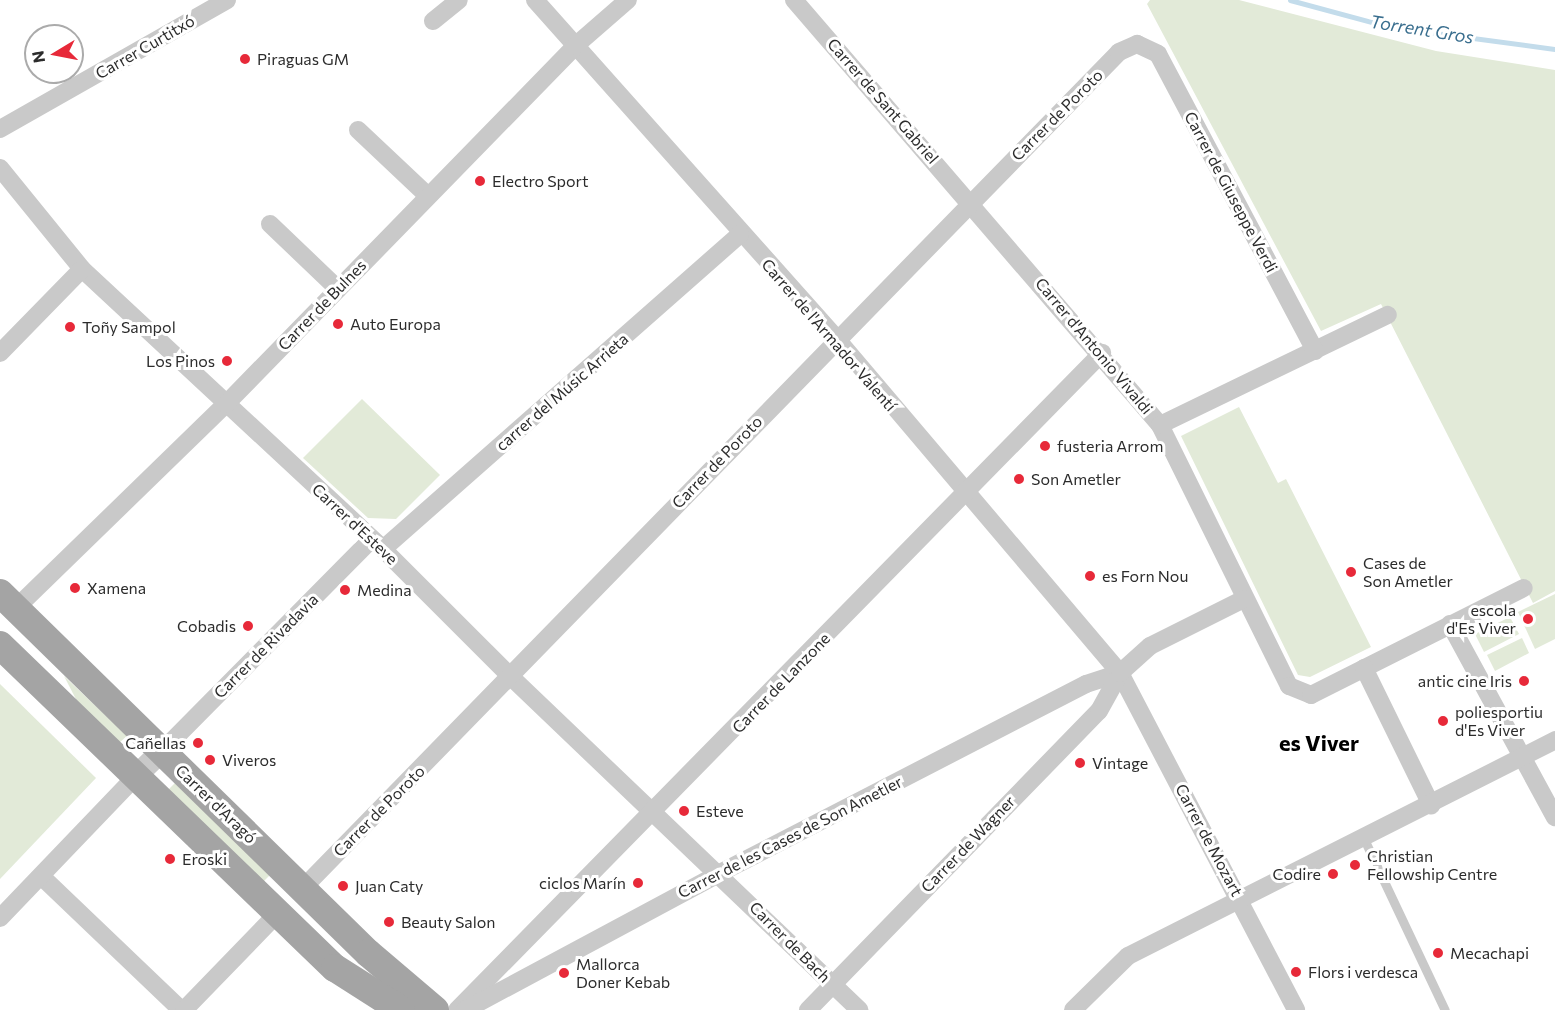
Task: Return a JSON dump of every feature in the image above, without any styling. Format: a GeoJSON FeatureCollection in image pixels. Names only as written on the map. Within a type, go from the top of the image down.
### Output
{"type":"FeatureCollection","features":[{"type":"Feature","properties":{"kind":"main road"},"geometry":{"type":"LineString","coordinates":[[8,601],[8,636],[5,649],[335,968],[401,1010]]}},
{"type":"Feature","properties":{"kind":"main road","name":"Carrer d'Aragó"},"geometry":{"type":"LineString","coordinates":[[8,601],[368,953],[435,1010]]}},
{"type":"Feature","properties":{"kind":"main road"},"geometry":{"type":"LineString","coordinates":[[279,912],[303,888]]}},
{"type":"Feature","properties":{"kind":"street","name":"Carrer Curtitxó"},"geometry":{"type":"LineString","coordinates":[[0,129],[227,0]]}},
{"type":"Feature","properties":{"kind":"street"},"geometry":{"type":"LineString","coordinates":[[433,21],[459,0]]}},
{"type":"Feature","properties":{"kind":"street","name":"Carrer de l'Armador Valentí"},"geometry":{"type":"LineString","coordinates":[[535,0],[740,234],[836,338],[1119,673]]}},
{"type":"Feature","properties":{"kind":"street","name":"Carrer de Bulnes"},"geometry":{"type":"LineString","coordinates":[[8,601],[226,404],[575,46],[628,0]]}},
{"type":"Feature","properties":{"kind":"street","name":"Carrer de Sant Gabriel"},"geometry":{"type":"LineString","coordinates":[[794,0],[971,202]]}},
{"type":"Feature","properties":{"kind":"street","name":"Carrer de Poroto"},"geometry":{"type":"LineString","coordinates":[[303,888],[511,677],[836,338],[1119,52],[1137,44]]}},
{"type":"Feature","properties":{"kind":"street","name":"Carrer de Giuseppe Verdi"},"geometry":{"type":"LineString","coordinates":[[1137,44],[1158,54],[1315,351]]}},
{"type":"Feature","properties":{"kind":"street"},"geometry":{"type":"LineString","coordinates":[[358,130],[429,196]]}},
{"type":"Feature","properties":{"kind":"street","name":"Carrer d'Esteve"},"geometry":{"type":"LineString","coordinates":[[0,168],[82,269],[377,545],[511,677],[720,873]]}},
{"type":"Feature","properties":{"kind":"street","name":"Carrer d'Antonio Vivaldi"},"geometry":{"type":"LineString","coordinates":[[971,202],[1102,353],[1160,425],[1289,686],[1311,695],[1364,668]]}},
{"type":"Feature","properties":{"kind":"street"},"geometry":{"type":"LineString","coordinates":[[270,224],[338,289]]}},
{"type":"Feature","properties":{"kind":"street","name":"carrer del Músic Arrieta"},"geometry":{"type":"LineString","coordinates":[[377,545],[740,234]]}},
{"type":"Feature","properties":{"kind":"street"},"geometry":{"type":"LineString","coordinates":[[0,353],[82,269]]}},
{"type":"Feature","properties":{"kind":"street"},"geometry":{"type":"LineString","coordinates":[[1160,425],[1388,315]]}},
{"type":"Feature","properties":{"kind":"street","name":"Carrer de Lanzone"},"geometry":{"type":"LineString","coordinates":[[457,1010],[654,813],[1102,353]]}},
{"type":"Feature","properties":{"kind":"street","name":"Carrer de Rivadavia"},"geometry":{"type":"LineString","coordinates":[[162,751],[377,545]]}},
{"type":"Feature","properties":{"kind":"street"},"geometry":{"type":"LineString","coordinates":[[1431,805],[1364,668],[1524,588]]}},
{"type":"Feature","properties":{"kind":"street"},"geometry":{"type":"LineString","coordinates":[[1119,673],[1150,646],[1244,599]]}},
{"type":"Feature","properties":{"kind":"street"},"geometry":{"type":"LineString","coordinates":[[1450,624],[1555,817]]}},
{"type":"Feature","properties":{"kind":"street","name":"Carrer de les Cases de Son Ametler"},"geometry":{"type":"LineString","coordinates":[[465,1010],[720,873],[1086,684],[1119,673]]}},
{"type":"Feature","properties":{"kind":"street","name":"Carrer de Mozart"},"geometry":{"type":"LineString","coordinates":[[1119,673],[1241,900],[1296,1010]]}},
{"type":"Feature","properties":{"kind":"street","name":"Carrer de Wagner"},"geometry":{"type":"LineString","coordinates":[[808,1010],[1099,711],[1119,673]]}},
{"type":"Feature","properties":{"kind":"street"},"geometry":{"type":"LineString","coordinates":[[1073,1010],[1128,956],[1364,839],[1555,740]]}},
{"type":"Feature","properties":{"kind":"street"},"geometry":{"type":"LineString","coordinates":[[0,918],[162,751]]}},
{"type":"Feature","properties":{"kind":"street","name":"Carrer de Bach"},"geometry":{"type":"LineString","coordinates":[[720,873],[860,1010]]}},
{"type":"Feature","properties":{"kind":"street"},"geometry":{"type":"LineString","coordinates":[[41,876],[183,1010],[279,912]]}},
{"type":"Feature","properties":{"kind":"lane"},"geometry":{"type":"LineString","coordinates":[[1364,839],[1444,1010]]}},
{"type":"Feature","properties":{"kind":"green space"},"geometry":{"type":"Polygon","coordinates":[[[1150,0],[1239,0],[1436,51],[1555,70],[1555,591],[1533,603],[1381,304],[1321,331],[1147,4],[1150,0]]]}},
{"type":"Feature","properties":{"kind":"green space"},"geometry":{"type":"Polygon","coordinates":[[[362,399],[440,475],[396,519],[368,518],[303,458],[362,399]]]}},
{"type":"Feature","properties":{"kind":"green space"},"geometry":{"type":"Polygon","coordinates":[[[1239,407],[1278,483],[1286,479],[1371,647],[1310,677],[1298,675],[1181,436],[1239,407]]]}},
{"type":"Feature","properties":{"kind":"green space"},"geometry":{"type":"Polygon","coordinates":[[[1555,594],[1555,639],[1535,649],[1518,612],[1555,594]]]}},
{"type":"Feature","properties":{"kind":"green space"},"geometry":{"type":"Polygon","coordinates":[[[1510,617],[1519,634],[1484,652],[1475,634],[1510,617]]]}},
{"type":"Feature","properties":{"kind":"green space"},"geometry":{"type":"Polygon","coordinates":[[[1522,638],[1529,653],[1495,671],[1487,655],[1522,638]]]}},
{"type":"Feature","properties":{"kind":"green space"},"geometry":{"type":"Polygon","coordinates":[[[64,676],[127,736],[119,743],[80,707],[64,676]]]}},
{"type":"Feature","properties":{"kind":"green space"},"geometry":{"type":"Polygon","coordinates":[[[0,684],[96,778],[0,879],[0,684]]]}},
{"type":"Feature","properties":{"kind":"green space"},"geometry":{"type":"Polygon","coordinates":[[[175,783],[271,874],[263,882],[168,790],[175,783]]]}},
{"type":"Feature","properties":{"kind":"waterway","name":"Torrent Gros"},"geometry":{"type":"LineString","coordinates":[[1290,0],[1390,27],[1555,49]]}},
{"type":"Feature","properties":{"kind":"place","name":"Piraguas GM"},"geometry":{"type":"Point","coordinates":[245,59]}},
{"type":"Feature","properties":{"kind":"place","name":"Electro Sport"},"geometry":{"type":"Point","coordinates":[480,181]}},
{"type":"Feature","properties":{"kind":"place","name":"Auto Europa"},"geometry":{"type":"Point","coordinates":[338,324]}},
{"type":"Feature","properties":{"kind":"place","name":"Toñy Sampol"},"geometry":{"type":"Point","coordinates":[70,327]}},
{"type":"Feature","properties":{"kind":"place","name":"Los Pinos"},"geometry":{"type":"Point","coordinates":[227,361]}},
{"type":"Feature","properties":{"kind":"place","name":"fusteria Arrom"},"geometry":{"type":"Point","coordinates":[1045,446]}},
{"type":"Feature","properties":{"kind":"place","name":"Son Ametler"},"geometry":{"type":"Point","coordinates":[1019,479]}},
{"type":"Feature","properties":{"kind":"place","name":"Cases de Son Ametler"},"geometry":{"type":"Point","coordinates":[1351,572]}},
{"type":"Feature","properties":{"kind":"place","name":"es Forn Nou"},"geometry":{"type":"Point","coordinates":[1090,576]}},
{"type":"Feature","properties":{"kind":"place","name":"Xamena"},"geometry":{"type":"Point","coordinates":[75,588]}},
{"type":"Feature","properties":{"kind":"place","name":"Medina"},"geometry":{"type":"Point","coordinates":[345,590]}},
{"type":"Feature","properties":{"kind":"place","name":"escola d'Es Viver"},"geometry":{"type":"Point","coordinates":[1528,619]}},
{"type":"Feature","properties":{"kind":"place","name":"Cobadis"},"geometry":{"type":"Point","coordinates":[248,626]}},
{"type":"Feature","properties":{"kind":"place","name":"antic cine Iris"},"geometry":{"type":"Point","coordinates":[1524,681]}},
{"type":"Feature","properties":{"kind":"place","name":"poliesportiu d'Es Viver"},"geometry":{"type":"Point","coordinates":[1443,721]}},
{"type":"Feature","properties":{"kind":"place","name":"Cañellas"},"geometry":{"type":"Point","coordinates":[198,743]}},
{"type":"Feature","properties":{"kind":"place","name":"Viveros"},"geometry":{"type":"Point","coordinates":[210,760]}},
{"type":"Feature","properties":{"kind":"place","name":"Vintage"},"geometry":{"type":"Point","coordinates":[1080,763]}},
{"type":"Feature","properties":{"kind":"place","name":"Esteve"},"geometry":{"type":"Point","coordinates":[684,811]}},
{"type":"Feature","properties":{"kind":"place","name":"Eroski"},"geometry":{"type":"Point","coordinates":[170,859]}},
{"type":"Feature","properties":{"kind":"place","name":"Christian Fellowship Centre"},"geometry":{"type":"Point","coordinates":[1355,865]}},
{"type":"Feature","properties":{"kind":"place","name":"Codire"},"geometry":{"type":"Point","coordinates":[1333,874]}},
{"type":"Feature","properties":{"kind":"place","name":"ciclos Marín"},"geometry":{"type":"Point","coordinates":[638,883]}},
{"type":"Feature","properties":{"kind":"place","name":"Juan Caty"},"geometry":{"type":"Point","coordinates":[343,886]}},
{"type":"Feature","properties":{"kind":"place","name":"Beauty Salon"},"geometry":{"type":"Point","coordinates":[389,922]}},
{"type":"Feature","properties":{"kind":"place","name":"Mecachapi"},"geometry":{"type":"Point","coordinates":[1438,953]}},
{"type":"Feature","properties":{"kind":"place","name":"Flors i verdesca"},"geometry":{"type":"Point","coordinates":[1296,972]}},
{"type":"Feature","properties":{"kind":"place","name":"Mallorca Doner Kebab"},"geometry":{"type":"Point","coordinates":[564,973]}},
{"type":"Feature","properties":{"kind":"district","name":"es Viver"},"geometry":{"type":"Point","coordinates":[1319,743]}}]}
